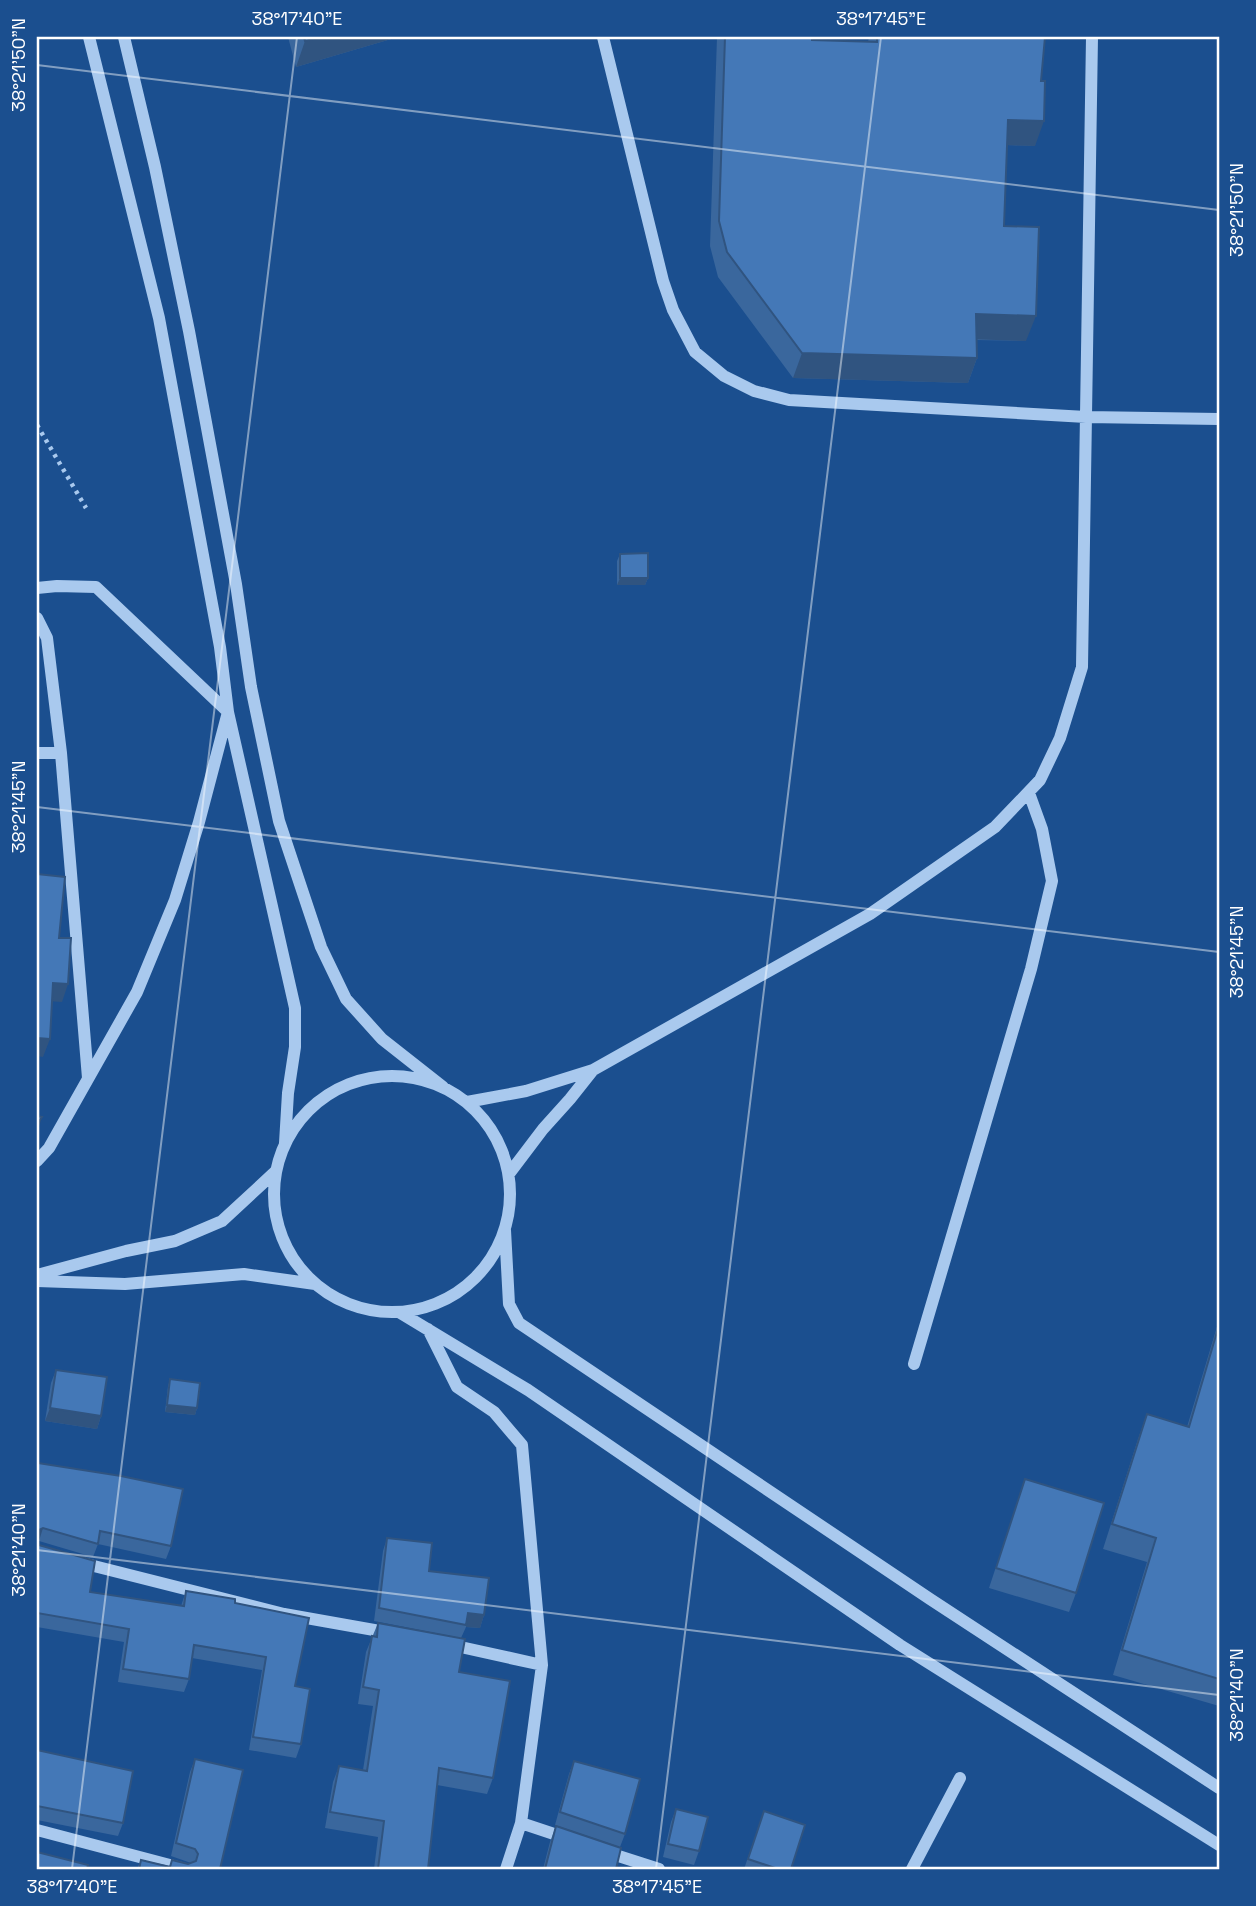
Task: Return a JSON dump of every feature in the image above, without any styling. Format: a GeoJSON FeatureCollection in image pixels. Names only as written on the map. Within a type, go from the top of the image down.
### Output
{"type":"FeatureCollection","features":[{"type":"Feature","properties":{"kind":"street"},"geometry":{"type":"LineString","coordinates":[[89,37],[159,318],[219,648],[228,712],[295,1009],[295,1047],[288,1093],[285,1143]]}},
{"type":"Feature","properties":{"kind":"street"},"geometry":{"type":"LineString","coordinates":[[124,37],[155,167],[189,331],[236,584],[251,687],[279,821],[321,947],[346,999],[382,1039],[443,1087],[467,1102],[487,1122],[501,1147],[509,1174],[510,1202],[505,1230],[509,1304],[519,1323],[930,1599],[1219,1787]]}},
{"type":"Feature","properties":{"kind":"street"},"geometry":{"type":"LineString","coordinates":[[603,37],[663,281],[673,310],[695,352],[724,376],[754,391],[789,400],[1086,417],[1219,419]]}},
{"type":"Feature","properties":{"kind":"street"},"geometry":{"type":"LineString","coordinates":[[467,1102],[526,1091],[593,1070],[870,914],[995,827],[1040,780],[1060,738],[1082,667],[1092,37]]}},
{"type":"Feature","properties":{"kind":"street"},"geometry":{"type":"LineString","coordinates":[[37,588],[96,587],[228,712]]}},
{"type":"Feature","properties":{"kind":"street"},"geometry":{"type":"LineString","coordinates":[[37,618],[47,638],[61,753],[88,1078]]}},
{"type":"Feature","properties":{"kind":"street"},"geometry":{"type":"LineString","coordinates":[[37,1161],[49,1148],[137,992],[176,900],[228,712]]}},
{"type":"Feature","properties":{"kind":"street"},"geometry":{"type":"LineString","coordinates":[[37,753],[61,753]]}},
{"type":"Feature","properties":{"kind":"street"},"geometry":{"type":"LineString","coordinates":[[914,1364],[1031,969],[1052,881],[1041,829],[1029,793]]}},
{"type":"Feature","properties":{"kind":"street"},"geometry":{"type":"LineString","coordinates":[[509,1174],[593,1070]]}},
{"type":"Feature","properties":{"kind":"street"},"geometry":{"type":"LineString","coordinates":[[443,1087],[414,1077],[383,1076],[353,1082],[325,1096],[302,1117],[285,1143],[275,1172],[274,1203],[281,1233],[295,1261],[315,1284],[341,1300],[371,1310],[399,1311],[427,1306],[453,1295],[475,1278],[493,1256],[505,1230]]}},
{"type":"Feature","properties":{"kind":"street"},"geometry":{"type":"LineString","coordinates":[[37,1275],[175,1241],[222,1221],[275,1172]]}},
{"type":"Feature","properties":{"kind":"street"},"geometry":{"type":"LineString","coordinates":[[37,1281],[125,1284],[244,1274],[315,1284]]}},
{"type":"Feature","properties":{"kind":"street"},"geometry":{"type":"LineString","coordinates":[[399,1311],[528,1390],[900,1644],[1219,1845]]}},
{"type":"Feature","properties":{"kind":"street"},"geometry":{"type":"LineString","coordinates":[[428,1329],[457,1387],[494,1412],[522,1445],[542,1665],[521,1823],[506,1869]]}},
{"type":"Feature","properties":{"kind":"street"},"geometry":{"type":"LineString","coordinates":[[60,1557],[284,1614],[402,1635]]}},
{"type":"Feature","properties":{"kind":"street"},"geometry":{"type":"LineString","coordinates":[[441,1643],[542,1665]]}},
{"type":"Feature","properties":{"kind":"street"},"geometry":{"type":"LineString","coordinates":[[912,1869],[960,1778]]}},
{"type":"Feature","properties":{"kind":"street"},"geometry":{"type":"LineString","coordinates":[[521,1823],[659,1869]]}},
{"type":"Feature","properties":{"kind":"street"},"geometry":{"type":"LineString","coordinates":[[37,1830],[185,1869]]}},
{"type":"Feature","properties":{"kind":"path"},"geometry":{"type":"LineString","coordinates":[[37,425],[86,508]]}},
{"type":"Feature","properties":{"kind":"building"},"geometry":{"type":"Polygon","coordinates":[[[304,37],[322,37],[305,41],[304,37]]]}},
{"type":"Feature","properties":{"kind":"building"},"geometry":{"type":"Polygon","coordinates":[[[725,37],[812,37],[812,40],[877,42],[877,37],[1045,37],[1041,81],[1045,81],[1044,121],[1008,120],[1004,226],[1039,227],[1036,316],[976,314],[977,358],[802,353],[727,252],[719,221],[725,37]]]}},
{"type":"Feature","properties":{"kind":"building"},"geometry":{"type":"Polygon","coordinates":[[[648,553],[648,578],[620,578],[620,554],[648,553]]]}},
{"type":"Feature","properties":{"kind":"building"},"geometry":{"type":"Polygon","coordinates":[[[37,874],[65,877],[59,938],[71,938],[68,984],[53,983],[50,1039],[37,1038],[37,874]]]}},
{"type":"Feature","properties":{"kind":"building"},"geometry":{"type":"Polygon","coordinates":[[[1219,1325],[1219,1679],[1122,1650],[1156,1538],[1112,1524],[1147,1414],[1189,1427],[1219,1325]]]}},
{"type":"Feature","properties":{"kind":"building"},"geometry":{"type":"Polygon","coordinates":[[[56,1370],[107,1377],[101,1416],[50,1408],[56,1370]]]}},
{"type":"Feature","properties":{"kind":"building"},"geometry":{"type":"Polygon","coordinates":[[[170,1379],[200,1383],[197,1408],[167,1405],[170,1379]]]}},
{"type":"Feature","properties":{"kind":"building"},"geometry":{"type":"Polygon","coordinates":[[[38,1463],[183,1489],[171,1546],[100,1531],[98,1544],[43,1528],[37,1531],[38,1463]]]}},
{"type":"Feature","properties":{"kind":"building"},"geometry":{"type":"Polygon","coordinates":[[[1025,1479],[1104,1503],[1076,1593],[996,1568],[1025,1479]]]}},
{"type":"Feature","properties":{"kind":"building"},"geometry":{"type":"Polygon","coordinates":[[[387,1538],[432,1543],[429,1571],[489,1578],[484,1615],[468,1613],[466,1625],[379,1608],[387,1538]]]}},
{"type":"Feature","properties":{"kind":"building"},"geometry":{"type":"Polygon","coordinates":[[[37,1543],[95,1561],[90,1592],[184,1606],[186,1591],[235,1599],[235,1603],[309,1618],[295,1686],[310,1689],[301,1744],[253,1737],[266,1657],[194,1645],[189,1679],[123,1669],[129,1629],[37,1613],[37,1543]]]}},
{"type":"Feature","properties":{"kind":"building"},"geometry":{"type":"Polygon","coordinates":[[[378,1623],[465,1639],[459,1672],[510,1681],[493,1778],[439,1768],[428,1869],[378,1869],[384,1821],[330,1812],[339,1766],[367,1771],[379,1690],[363,1687],[372,1636],[377,1637],[378,1623]]]}},
{"type":"Feature","properties":{"kind":"building"},"geometry":{"type":"Polygon","coordinates":[[[37,1750],[133,1771],[123,1823],[37,1806],[37,1750]]]}},
{"type":"Feature","properties":{"kind":"building"},"geometry":{"type":"Polygon","coordinates":[[[195,1759],[243,1770],[220,1869],[139,1869],[141,1860],[170,1867],[172,1860],[188,1864],[196,1861],[198,1854],[195,1849],[176,1843],[195,1759]]]}},
{"type":"Feature","properties":{"kind":"building"},"geometry":{"type":"Polygon","coordinates":[[[574,1761],[640,1779],[625,1834],[560,1812],[574,1761]]]}},
{"type":"Feature","properties":{"kind":"building"},"geometry":{"type":"Polygon","coordinates":[[[676,1809],[708,1817],[699,1851],[668,1844],[676,1809]]]}},
{"type":"Feature","properties":{"kind":"building"},"geometry":{"type":"Polygon","coordinates":[[[764,1811],[805,1825],[791,1869],[778,1869],[748,1859],[764,1811]]]}},
{"type":"Feature","properties":{"kind":"building"},"geometry":{"type":"Polygon","coordinates":[[[556,1826],[621,1848],[616,1869],[545,1869],[556,1826]]]}},
{"type":"Feature","properties":{"kind":"building"},"geometry":{"type":"Polygon","coordinates":[[[37,1852],[88,1865],[87,1869],[37,1869],[37,1852]]]}}]}
